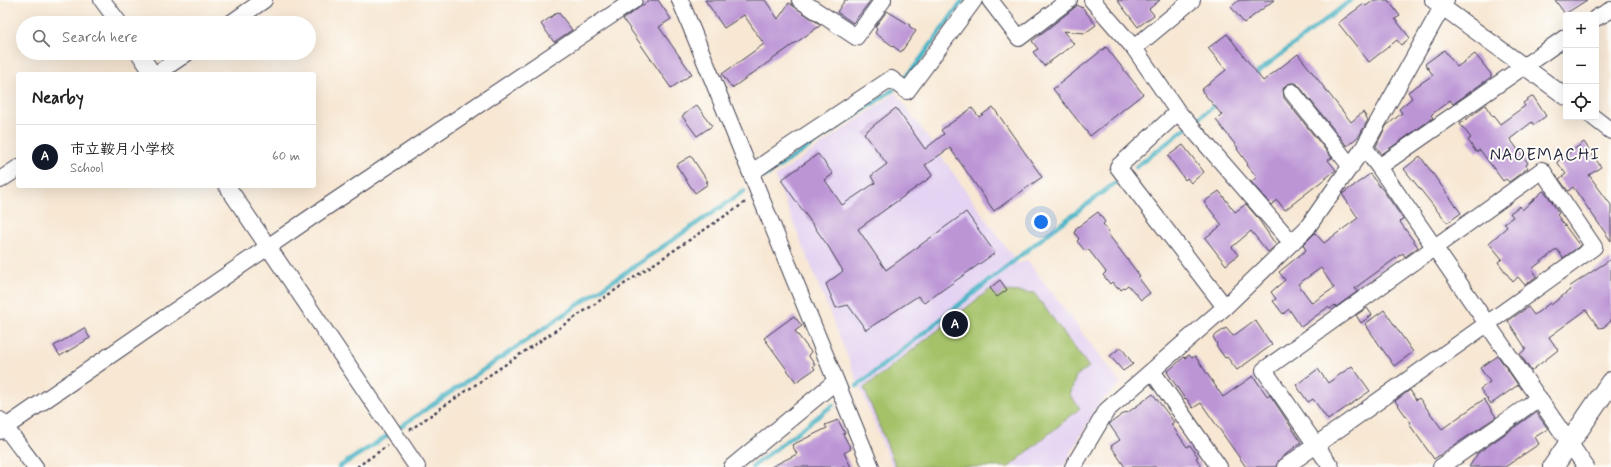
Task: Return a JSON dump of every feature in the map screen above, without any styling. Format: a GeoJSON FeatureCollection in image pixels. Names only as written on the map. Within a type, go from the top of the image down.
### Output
{"type":"FeatureCollection","features":[{"type":"Feature","properties":{"kind":"main road"},"geometry":{"type":"LineString","coordinates":[[1552,467],[1611,382]]}},
{"type":"Feature","properties":{"kind":"street"},"geometry":{"type":"LineString","coordinates":[[102,0],[114,16]]}},
{"type":"Feature","properties":{"kind":"street"},"geometry":{"type":"LineString","coordinates":[[241,16],[264,0]]}},
{"type":"Feature","properties":{"kind":"street"},"geometry":{"type":"LineString","coordinates":[[35,467],[2,426],[634,0]]}},
{"type":"Feature","properties":{"kind":"street"},"geometry":{"type":"LineString","coordinates":[[680,0],[871,467]]}},
{"type":"Feature","properties":{"kind":"street"},"geometry":{"type":"LineString","coordinates":[[800,0],[856,37],[883,0]]}},
{"type":"Feature","properties":{"kind":"street"},"geometry":{"type":"LineString","coordinates":[[752,174],[778,154],[891,79],[907,91],[974,0]]}},
{"type":"Feature","properties":{"kind":"street"},"geometry":{"type":"LineString","coordinates":[[990,0],[1019,38],[1069,0]]}},
{"type":"Feature","properties":{"kind":"street"},"geometry":{"type":"LineString","coordinates":[[1092,0],[1134,48],[1186,121],[1292,243]]}},
{"type":"Feature","properties":{"kind":"street"},"geometry":{"type":"LineString","coordinates":[[1134,48],[1192,0]]}},
{"type":"Feature","properties":{"kind":"street"},"geometry":{"type":"LineString","coordinates":[[1072,467],[1107,410],[1225,307],[1307,228],[1364,147],[1440,2],[1563,95]]}},
{"type":"Feature","properties":{"kind":"street"},"geometry":{"type":"LineString","coordinates":[[1599,16],[1611,10]]}},
{"type":"Feature","properties":{"kind":"street"},"geometry":{"type":"LineString","coordinates":[[1380,167],[1563,39]]}},
{"type":"Feature","properties":{"kind":"street"},"geometry":{"type":"LineString","coordinates":[[144,60],[152,72]]}},
{"type":"Feature","properties":{"kind":"street"},"geometry":{"type":"LineString","coordinates":[[159,72],[177,60]]}},
{"type":"Feature","properties":{"kind":"street"},"geometry":{"type":"LineString","coordinates":[[1292,92],[1350,168]]}},
{"type":"Feature","properties":{"kind":"street"},"geometry":{"type":"LineString","coordinates":[[1597,120],[1611,130]]}},
{"type":"Feature","properties":{"kind":"street"},"geometry":{"type":"LineString","coordinates":[[1186,121],[1118,167],[1225,307]]}},
{"type":"Feature","properties":{"kind":"street"},"geometry":{"type":"LineString","coordinates":[[1364,147],[1380,167],[1586,467]]}},
{"type":"Feature","properties":{"kind":"street"},"geometry":{"type":"LineString","coordinates":[[0,180],[16,169]]}},
{"type":"Feature","properties":{"kind":"street"},"geometry":{"type":"LineString","coordinates":[[1285,467],[1316,445],[1488,324],[1594,247],[1542,170],[1264,370],[1316,445],[1331,467]]}},
{"type":"Feature","properties":{"kind":"street"},"geometry":{"type":"LineString","coordinates":[[228,188],[417,467]]}},
{"type":"Feature","properties":{"kind":"street"},"geometry":{"type":"LineString","coordinates":[[1152,371],[1219,467]]}},
{"type":"Feature","properties":{"kind":"street"},"geometry":{"type":"LineString","coordinates":[[732,467],[836,381]]}},
{"type":"Feature","properties":{"kind":"street"},"geometry":{"type":"LineString","coordinates":[[1441,467],[1539,398]]}},
{"type":"Feature","properties":{"kind":"path"},"geometry":{"type":"LineString","coordinates":[[357,467],[441,408],[759,193]]}},
{"type":"Feature","properties":{"kind":"shaded area"},"geometry":{"type":"Polygon","coordinates":[[[896,93],[1018,264],[1027,260],[1121,384],[1099,403],[1063,467],[892,467],[775,177],[896,93]]]}},
{"type":"Feature","properties":{"kind":"green space"},"geometry":{"type":"Polygon","coordinates":[[[989,290],[1034,293],[1089,367],[1076,376],[1070,395],[1080,408],[1009,467],[896,467],[864,388],[989,290]]]}},
{"type":"Feature","properties":{"kind":"building"},"geometry":{"type":"Polygon","coordinates":[[[650,0],[658,0],[671,19],[659,27],[692,74],[671,88],[623,19],[650,0]]]}},
{"type":"Feature","properties":{"kind":"building"},"geometry":{"type":"Polygon","coordinates":[[[705,0],[765,0],[778,19],[789,3],[821,25],[732,88],[722,74],[764,44],[744,15],[724,28],[705,0]]]}},
{"type":"Feature","properties":{"kind":"building"},"geometry":{"type":"Polygon","coordinates":[[[845,0],[871,0],[853,23],[837,12],[845,0]]]}},
{"type":"Feature","properties":{"kind":"building"},"geometry":{"type":"Polygon","coordinates":[[[1117,0],[1160,0],[1149,9],[1154,15],[1138,27],[1117,0]]]}},
{"type":"Feature","properties":{"kind":"building"},"geometry":{"type":"Polygon","coordinates":[[[1239,0],[1274,0],[1244,23],[1231,7],[1239,0]]]}},
{"type":"Feature","properties":{"kind":"building"},"geometry":{"type":"Polygon","coordinates":[[[1374,0],[1388,0],[1400,16],[1395,19],[1410,38],[1401,45],[1397,40],[1369,62],[1338,23],[1364,4],[1366,6],[1374,0]]]}},
{"type":"Feature","properties":{"kind":"building"},"geometry":{"type":"Polygon","coordinates":[[[1555,0],[1587,0],[1568,12],[1564,12],[1555,0]]]}},
{"type":"Feature","properties":{"kind":"building"},"geometry":{"type":"Polygon","coordinates":[[[1078,5],[1081,8],[1082,7],[1096,25],[1085,33],[1063,31],[1074,44],[1044,66],[1033,52],[1038,49],[1032,41],[1078,5]]]}},
{"type":"Feature","properties":{"kind":"building"},"geometry":{"type":"Polygon","coordinates":[[[887,11],[910,25],[909,26],[916,31],[901,52],[875,33],[877,29],[875,27],[887,11]]]}},
{"type":"Feature","properties":{"kind":"building"},"geometry":{"type":"Polygon","coordinates":[[[558,12],[572,30],[554,42],[541,24],[558,12]]]}},
{"type":"Feature","properties":{"kind":"building"},"geometry":{"type":"Polygon","coordinates":[[[1227,34],[1263,81],[1298,54],[1351,122],[1363,112],[1368,120],[1359,136],[1347,146],[1296,83],[1286,85],[1283,89],[1284,98],[1332,158],[1328,160],[1336,170],[1285,210],[1277,200],[1271,205],[1251,182],[1257,177],[1247,165],[1248,164],[1237,149],[1238,148],[1216,120],[1222,115],[1201,90],[1226,70],[1208,48],[1227,34]]]}},
{"type":"Feature","properties":{"kind":"building"},"geometry":{"type":"Polygon","coordinates":[[[1106,47],[1143,94],[1090,136],[1053,89],[1106,47]]]}},
{"type":"Feature","properties":{"kind":"building"},"geometry":{"type":"Polygon","coordinates":[[[1444,50],[1457,67],[1475,54],[1491,74],[1491,77],[1453,104],[1450,100],[1431,115],[1433,118],[1382,154],[1376,146],[1386,126],[1402,113],[1399,109],[1412,98],[1408,92],[1433,75],[1425,64],[1444,50]]]}},
{"type":"Feature","properties":{"kind":"building"},"geometry":{"type":"Polygon","coordinates":[[[1533,96],[1546,116],[1534,125],[1532,122],[1510,139],[1528,163],[1526,165],[1528,168],[1509,182],[1506,179],[1503,181],[1480,150],[1476,152],[1468,140],[1471,138],[1460,124],[1485,105],[1500,124],[1525,106],[1523,103],[1533,96]]]}},
{"type":"Feature","properties":{"kind":"building"},"geometry":{"type":"Polygon","coordinates":[[[697,105],[712,126],[697,136],[682,116],[697,105]]]}},
{"type":"Feature","properties":{"kind":"building"},"geometry":{"type":"Polygon","coordinates":[[[993,107],[1042,177],[994,211],[950,148],[925,165],[932,175],[931,177],[858,229],[886,270],[966,212],[995,253],[924,303],[918,296],[866,330],[848,305],[836,308],[826,284],[843,271],[828,246],[781,180],[818,154],[833,174],[825,180],[842,205],[875,183],[871,176],[887,164],[864,133],[896,108],[925,149],[944,134],[941,130],[972,108],[979,117],[993,107]]]}},
{"type":"Feature","properties":{"kind":"building"},"geometry":{"type":"Polygon","coordinates":[[[1584,142],[1601,167],[1589,175],[1611,205],[1611,241],[1573,187],[1568,191],[1559,179],[1566,174],[1557,162],[1584,142]]]}},
{"type":"Feature","properties":{"kind":"building"},"geometry":{"type":"Polygon","coordinates":[[[1183,145],[1204,172],[1191,183],[1187,178],[1185,180],[1168,156],[1183,145]]]}},
{"type":"Feature","properties":{"kind":"building"},"geometry":{"type":"Polygon","coordinates":[[[691,156],[708,182],[706,182],[708,184],[695,193],[676,165],[691,156]]]}},
{"type":"Feature","properties":{"kind":"building"},"geometry":{"type":"Polygon","coordinates":[[[1420,156],[1461,213],[1447,223],[1404,169],[1420,156]]]}},
{"type":"Feature","properties":{"kind":"building"},"geometry":{"type":"Polygon","coordinates":[[[1370,174],[1403,219],[1400,222],[1418,247],[1405,257],[1403,253],[1355,288],[1357,292],[1336,307],[1335,305],[1330,309],[1328,307],[1301,327],[1289,309],[1283,314],[1273,301],[1276,299],[1271,292],[1285,280],[1279,272],[1306,250],[1303,245],[1315,233],[1324,243],[1358,218],[1342,194],[1370,174]],[[1321,268],[1298,284],[1312,303],[1334,288],[1321,268]]]}},
{"type":"Feature","properties":{"kind":"building"},"geometry":{"type":"Polygon","coordinates":[[[1219,191],[1235,212],[1246,204],[1257,217],[1276,245],[1268,252],[1251,231],[1232,247],[1238,255],[1226,265],[1205,238],[1222,225],[1204,202],[1219,191]]]}},
{"type":"Feature","properties":{"kind":"building"},"geometry":{"type":"Polygon","coordinates":[[[1543,191],[1559,213],[1557,215],[1580,246],[1563,258],[1557,249],[1532,269],[1537,276],[1525,285],[1518,277],[1513,282],[1498,262],[1502,259],[1489,243],[1507,227],[1504,223],[1513,217],[1510,213],[1520,206],[1522,210],[1543,191]]]}},
{"type":"Feature","properties":{"kind":"building"},"geometry":{"type":"Polygon","coordinates":[[[1098,212],[1105,222],[1103,224],[1109,233],[1108,234],[1140,276],[1138,277],[1150,293],[1141,300],[1128,285],[1121,290],[1112,282],[1110,284],[1103,275],[1106,272],[1088,249],[1085,251],[1077,241],[1079,239],[1074,232],[1076,231],[1075,229],[1098,212]]]}},
{"type":"Feature","properties":{"kind":"building"},"geometry":{"type":"Polygon","coordinates":[[[1611,259],[1611,321],[1604,327],[1599,328],[1586,310],[1549,337],[1558,350],[1531,371],[1520,354],[1526,349],[1508,321],[1528,307],[1534,315],[1550,303],[1551,305],[1571,289],[1569,287],[1611,259]]]}},
{"type":"Feature","properties":{"kind":"building"},"geometry":{"type":"Polygon","coordinates":[[[1000,280],[1007,290],[997,297],[990,288],[1000,280]]]}},
{"type":"Feature","properties":{"kind":"building"},"geometry":{"type":"Polygon","coordinates":[[[1367,308],[1372,315],[1361,323],[1356,315],[1367,308]]]}},
{"type":"Feature","properties":{"kind":"building"},"geometry":{"type":"Polygon","coordinates":[[[1384,310],[1413,352],[1394,366],[1365,324],[1384,310]]]}},
{"type":"Feature","properties":{"kind":"building"},"geometry":{"type":"Polygon","coordinates":[[[794,316],[802,326],[795,331],[811,352],[808,355],[815,365],[813,366],[815,369],[796,382],[764,338],[794,316]]]}},
{"type":"Feature","properties":{"kind":"building"},"geometry":{"type":"Polygon","coordinates":[[[1255,320],[1272,345],[1237,370],[1227,357],[1225,358],[1216,345],[1217,344],[1213,337],[1226,328],[1233,336],[1255,320]]]}},
{"type":"Feature","properties":{"kind":"building"},"geometry":{"type":"Polygon","coordinates":[[[84,328],[90,338],[60,356],[54,346],[84,328]]]}},
{"type":"Feature","properties":{"kind":"building"},"geometry":{"type":"Polygon","coordinates":[[[1121,347],[1133,364],[1123,371],[1110,356],[1121,347]]]}},
{"type":"Feature","properties":{"kind":"building"},"geometry":{"type":"Polygon","coordinates":[[[1189,355],[1192,358],[1195,356],[1223,397],[1253,376],[1268,397],[1270,395],[1301,442],[1279,460],[1276,467],[1246,467],[1201,403],[1193,408],[1186,398],[1185,399],[1167,372],[1184,357],[1185,358],[1189,355]]]}},
{"type":"Feature","properties":{"kind":"building"},"geometry":{"type":"Polygon","coordinates":[[[1498,356],[1518,385],[1491,404],[1480,389],[1490,382],[1480,368],[1498,356]]]}},
{"type":"Feature","properties":{"kind":"building"},"geometry":{"type":"Polygon","coordinates":[[[1352,366],[1370,391],[1328,420],[1313,399],[1308,402],[1296,385],[1318,369],[1328,383],[1352,366]]]}},
{"type":"Feature","properties":{"kind":"building"},"geometry":{"type":"Polygon","coordinates":[[[1410,390],[1416,400],[1419,398],[1442,429],[1484,399],[1496,417],[1434,459],[1409,424],[1411,423],[1395,401],[1410,390]]]}},
{"type":"Feature","properties":{"kind":"building"},"geometry":{"type":"Polygon","coordinates":[[[1153,394],[1174,422],[1171,424],[1187,447],[1190,445],[1198,457],[1196,458],[1202,467],[1125,467],[1111,446],[1120,440],[1109,424],[1153,394]]]}},
{"type":"Feature","properties":{"kind":"building"},"geometry":{"type":"Polygon","coordinates":[[[1536,412],[1548,429],[1535,437],[1539,444],[1505,467],[1469,467],[1478,453],[1536,412]]]}},
{"type":"Feature","properties":{"kind":"building"},"geometry":{"type":"Polygon","coordinates":[[[838,420],[851,449],[844,453],[851,467],[771,467],[797,454],[792,445],[827,428],[825,425],[838,420]]]}},
{"type":"Feature","properties":{"kind":"waterway"},"geometry":{"type":"LineString","coordinates":[[902,81],[916,65],[963,0]]}},
{"type":"Feature","properties":{"kind":"waterway"},"geometry":{"type":"LineString","coordinates":[[1253,76],[1351,0]]}},
{"type":"Feature","properties":{"kind":"waterway"},"geometry":{"type":"LineString","coordinates":[[764,177],[893,90]]}},
{"type":"Feature","properties":{"kind":"waterway"},"geometry":{"type":"LineString","coordinates":[[1136,167],[1218,103]]}},
{"type":"Feature","properties":{"kind":"waterway"},"geometry":{"type":"LineString","coordinates":[[857,386],[1045,236],[1115,183]]}},
{"type":"Feature","properties":{"kind":"waterway"},"geometry":{"type":"LineString","coordinates":[[397,429],[744,191]]}},
{"type":"Feature","properties":{"kind":"waterway"},"geometry":{"type":"LineString","coordinates":[[752,467],[833,405]]}},
{"type":"Feature","properties":{"kind":"waterway"},"geometry":{"type":"LineString","coordinates":[[339,467],[387,436]]}},
{"type":"Feature","properties":{"kind":"place","name":"市立鞍月小学校"},"geometry":{"type":"Point","coordinates":[955,324]}},
{"type":"Feature","properties":{"kind":"district","name":"NAOEMACHI"},"geometry":{"type":"Point","coordinates":[1545,154]}}]}
